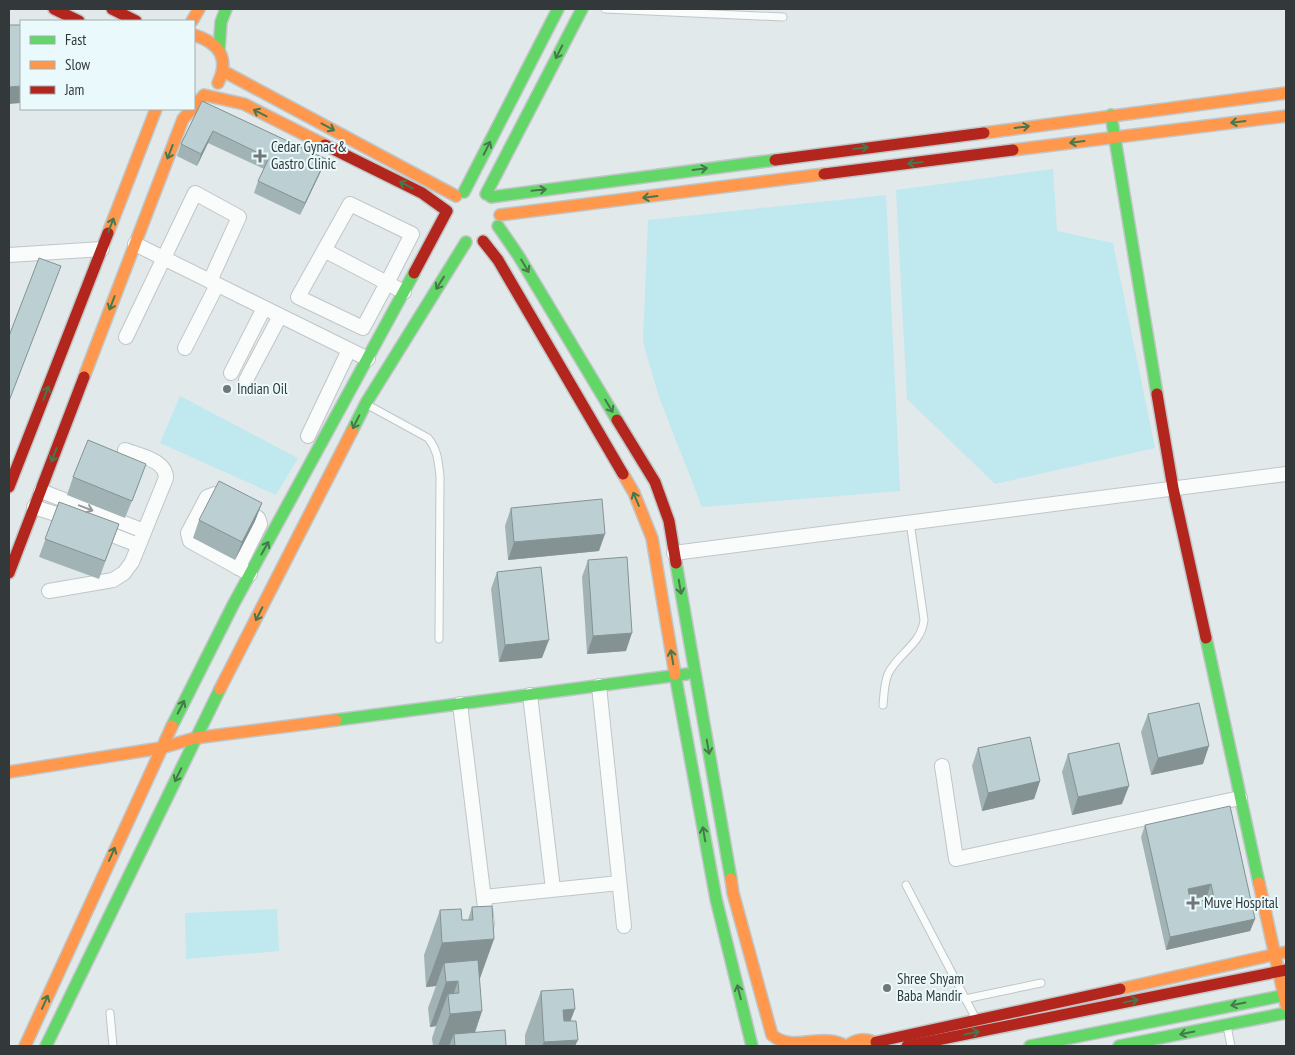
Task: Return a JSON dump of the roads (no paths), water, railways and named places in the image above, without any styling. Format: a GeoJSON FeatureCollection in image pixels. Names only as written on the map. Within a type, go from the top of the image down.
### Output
{"type":"FeatureCollection","features":[{"type":"Feature","properties":{"kind":"street"},"geometry":{"type":"LineString","coordinates":[[54,9],[77,20]]}},
{"type":"Feature","properties":{"kind":"street"},"geometry":{"type":"LineString","coordinates":[[112,9],[134,20]]}},
{"type":"Feature","properties":{"kind":"street"},"geometry":{"type":"LineString","coordinates":[[193,20],[199,9]]}},
{"type":"Feature","properties":{"kind":"street"},"geometry":{"type":"LineString","coordinates":[[219,50],[221,22],[226,9]]}},
{"type":"Feature","properties":{"kind":"street"},"geometry":{"type":"LineString","coordinates":[[25,1046],[161,748],[250,574],[368,360],[451,203],[460,194],[558,9]]}},
{"type":"Feature","properties":{"kind":"street"},"geometry":{"type":"LineString","coordinates":[[488,195],[582,9]]}},
{"type":"Feature","properties":{"kind":"street"},"geometry":{"type":"LineString","coordinates":[[195,35],[212,42],[219,50],[223,60],[223,71],[220,81],[213,90],[199,96]]}},
{"type":"Feature","properties":{"kind":"street"},"geometry":{"type":"LineString","coordinates":[[223,71],[460,194],[476,190],[488,195],[498,208],[499,220],[518,255],[655,482],[669,521],[733,893],[772,1035],[776,1041],[785,1045],[831,1039],[845,1044],[869,1039],[878,1044],[976,1019],[1286,952]]}},
{"type":"Feature","properties":{"kind":"street"},"geometry":{"type":"LineString","coordinates":[[488,195],[1286,93]]}},
{"type":"Feature","properties":{"kind":"street"},"geometry":{"type":"LineString","coordinates":[[199,96],[244,104],[422,193],[447,211]]}},
{"type":"Feature","properties":{"kind":"street"},"geometry":{"type":"LineString","coordinates":[[9,484],[156,110]]}},
{"type":"Feature","properties":{"kind":"street"},"geometry":{"type":"LineString","coordinates":[[9,573],[183,119],[191,110]]}},
{"type":"Feature","properties":{"kind":"street"},"geometry":{"type":"LineString","coordinates":[[1030,1046],[1285,998],[1282,971],[1274,954],[1173,488],[1111,115]]}},
{"type":"Feature","properties":{"kind":"street"},"geometry":{"type":"LineString","coordinates":[[499,220],[1115,137],[1286,116]]}},
{"type":"Feature","properties":{"kind":"street"},"geometry":{"type":"LineString","coordinates":[[126,337],[195,193],[239,217],[214,283],[185,348]]}},
{"type":"Feature","properties":{"kind":"street"},"geometry":{"type":"LineString","coordinates":[[350,204],[412,234],[387,283],[363,328],[298,298],[350,204]]}},
{"type":"Feature","properties":{"kind":"street"},"geometry":{"type":"LineString","coordinates":[[447,211],[447,221],[458,237],[474,243],[483,241],[491,236],[499,220]]}},
{"type":"Feature","properties":{"kind":"street"},"geometry":{"type":"LineString","coordinates":[[46,1046],[195,738],[366,404],[458,237]]}},
{"type":"Feature","properties":{"kind":"street"},"geometry":{"type":"LineString","coordinates":[[483,241],[498,260],[634,493],[652,538],[716,899],[752,1046]]}},
{"type":"Feature","properties":{"kind":"street"},"geometry":{"type":"LineString","coordinates":[[135,244],[368,360]]}},
{"type":"Feature","properties":{"kind":"street"},"geometry":{"type":"LineString","coordinates":[[9,255],[102,248]]}},
{"type":"Feature","properties":{"kind":"street"},"geometry":{"type":"LineString","coordinates":[[324,250],[404,292]]}},
{"type":"Feature","properties":{"kind":"street"},"geometry":{"type":"LineString","coordinates":[[232,372],[264,308]]}},
{"type":"Feature","properties":{"kind":"street"},"geometry":{"type":"LineString","coordinates":[[246,380],[280,316]]}},
{"type":"Feature","properties":{"kind":"street"},"geometry":{"type":"LineString","coordinates":[[308,436],[349,350]]}},
{"type":"Feature","properties":{"kind":"street"},"geometry":{"type":"LineString","coordinates":[[49,591],[114,580],[124,573],[132,562],[166,478],[166,470],[162,464],[125,450]]}},
{"type":"Feature","properties":{"kind":"street"},"geometry":{"type":"LineString","coordinates":[[674,553],[1286,474]]}},
{"type":"Feature","properties":{"kind":"street"},"geometry":{"type":"LineString","coordinates":[[41,491],[144,530]]}},
{"type":"Feature","properties":{"kind":"street"},"geometry":{"type":"LineString","coordinates":[[238,568],[260,524],[258,518],[215,494],[207,497],[188,533],[190,541],[238,568],[250,574]]}},
{"type":"Feature","properties":{"kind":"street"},"geometry":{"type":"LineString","coordinates":[[34,507],[59,514],[138,545]]}},
{"type":"Feature","properties":{"kind":"street"},"geometry":{"type":"LineString","coordinates":[[9,772],[161,748],[195,738],[695,672]]}},
{"type":"Feature","properties":{"kind":"street"},"geometry":{"type":"LineString","coordinates":[[599,686],[624,926]]}},
{"type":"Feature","properties":{"kind":"street"},"geometry":{"type":"LineString","coordinates":[[530,695],[554,889]]}},
{"type":"Feature","properties":{"kind":"street"},"geometry":{"type":"LineString","coordinates":[[460,704],[488,938]]}},
{"type":"Feature","properties":{"kind":"street"},"geometry":{"type":"LineString","coordinates":[[942,766],[956,859],[1240,798]]}},
{"type":"Feature","properties":{"kind":"street"},"geometry":{"type":"LineString","coordinates":[[484,897],[619,883]]}},
{"type":"Feature","properties":{"kind":"street"},"geometry":{"type":"LineString","coordinates":[[907,1046],[1282,971]]}},
{"type":"Feature","properties":{"kind":"street"},"geometry":{"type":"LineString","coordinates":[[1119,1046],[1167,1042],[1286,1013]]}},
{"type":"Feature","properties":{"kind":"lane"},"geometry":{"type":"LineString","coordinates":[[605,9],[783,17]]}},
{"type":"Feature","properties":{"kind":"lane"},"geometry":{"type":"LineString","coordinates":[[366,404],[428,438],[434,445],[438,455],[440,476],[440,640]]}},
{"type":"Feature","properties":{"kind":"lane"},"geometry":{"type":"LineString","coordinates":[[883,705],[884,689],[888,675],[918,638],[923,627],[924,620],[910,522]]}},
{"type":"Feature","properties":{"kind":"lane"},"geometry":{"type":"LineString","coordinates":[[906,885],[976,1019]]}},
{"type":"Feature","properties":{"kind":"lane"},"geometry":{"type":"LineString","coordinates":[[965,999],[1041,983]]}},
{"type":"Feature","properties":{"kind":"lane"},"geometry":{"type":"LineString","coordinates":[[110,1013],[113,1046]]}},
{"type":"Feature","properties":{"kind":"lane"},"geometry":{"type":"LineString","coordinates":[[1227,1026],[1231,1046]]}},
{"type":"Feature","properties":{"kind":"place","name":"Cedar Gynac & Gastro Clinic"},"geometry":{"type":"Point","coordinates":[260,156]}},
{"type":"Feature","properties":{"kind":"place","name":"Indian Oil"},"geometry":{"type":"Point","coordinates":[227,389]}},
{"type":"Feature","properties":{"kind":"place","name":"Muve Hospital"},"geometry":{"type":"Point","coordinates":[1193,903]}},
{"type":"Feature","properties":{"kind":"place","name":"Shree Shyam Baba Mandir"},"geometry":{"type":"Point","coordinates":[887,988]}}]}
